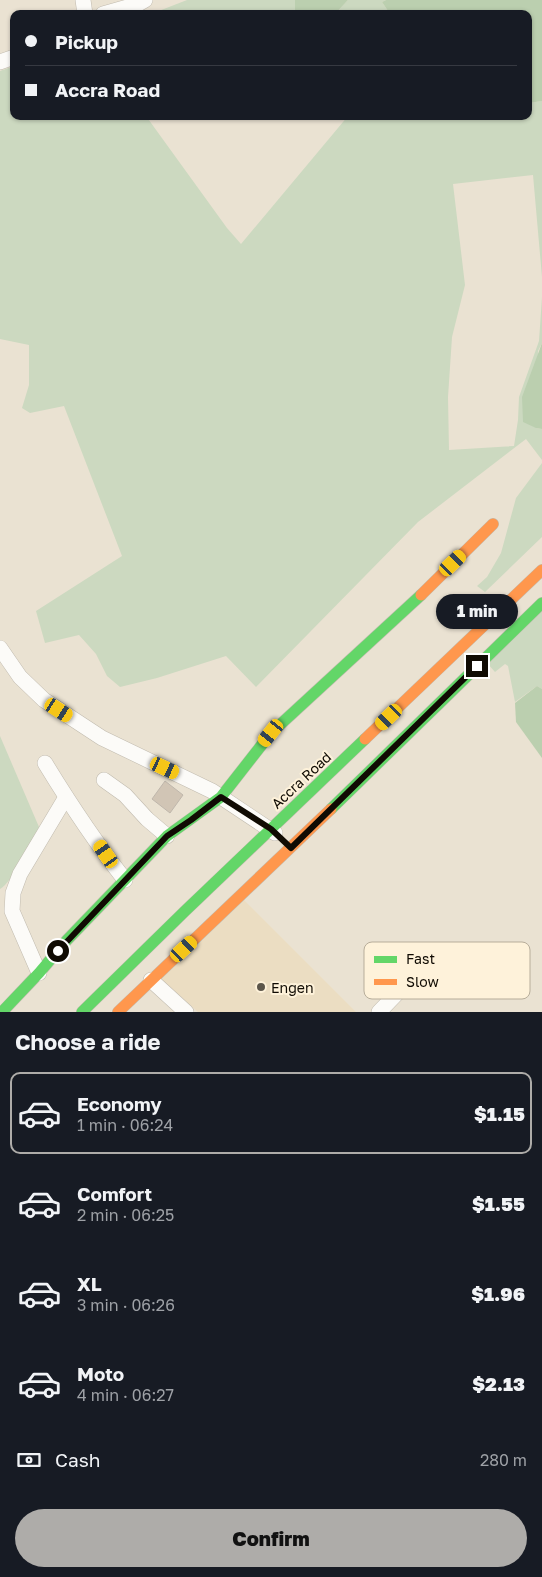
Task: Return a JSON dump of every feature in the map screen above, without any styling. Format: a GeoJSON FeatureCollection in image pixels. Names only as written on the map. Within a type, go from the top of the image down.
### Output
{"type":"FeatureCollection","features":[{"type":"Feature","properties":{"kind":"main road"},"geometry":{"type":"LineString","coordinates":[[2,1012],[67,940],[167,836],[221,797],[271,733],[400,615],[492,524]]}},
{"type":"Feature","properties":{"kind":"main road","name":"Accra Road"},"geometry":{"type":"LineString","coordinates":[[82,1012],[542,570]]}},
{"type":"Feature","properties":{"kind":"main road"},"geometry":{"type":"LineString","coordinates":[[118,1012],[291,848],[542,603]]}},
{"type":"Feature","properties":{"kind":"street"},"geometry":{"type":"LineString","coordinates":[[117,10],[145,0]]}},
{"type":"Feature","properties":{"kind":"street"},"geometry":{"type":"LineString","coordinates":[[0,648],[20,677],[44,700],[102,738],[221,797],[271,829],[291,848]]}},
{"type":"Feature","properties":{"kind":"street"},"geometry":{"type":"LineString","coordinates":[[45,763],[66,797],[126,880]]}},
{"type":"Feature","properties":{"kind":"street"},"geometry":{"type":"LineString","coordinates":[[104,780],[125,795],[147,819],[167,836]]}},
{"type":"Feature","properties":{"kind":"street"},"geometry":{"type":"LineString","coordinates":[[39,973],[12,911],[13,893],[20,874],[66,797]]}},
{"type":"Feature","properties":{"kind":"street"},"geometry":{"type":"LineString","coordinates":[[151,980],[186,1012]]}},
{"type":"Feature","properties":{"kind":"street"},"geometry":{"type":"LineString","coordinates":[[379,1012],[392,999]]}},
{"type":"Feature","properties":{"kind":"shaded area"},"geometry":{"type":"Polygon","coordinates":[[[244,900],[356,1012],[198,1012],[161,979],[244,900]]]}},
{"type":"Feature","properties":{"kind":"green space"},"geometry":{"type":"Polygon","coordinates":[[[187,0],[295,0],[295,10],[161,10],[187,0]]]}},
{"type":"Feature","properties":{"kind":"green space"},"geometry":{"type":"Polygon","coordinates":[[[295,0],[348,0],[339,10],[295,10],[295,0]]]}},
{"type":"Feature","properties":{"kind":"green space"},"geometry":{"type":"Polygon","coordinates":[[[348,0],[386,0],[382,2],[387,10],[339,10],[348,0]]]}},
{"type":"Feature","properties":{"kind":"green space"},"geometry":{"type":"Polygon","coordinates":[[[386,0],[542,0],[542,101],[532,103],[532,10],[387,10],[382,2],[386,0]]]}},
{"type":"Feature","properties":{"kind":"green space"},"geometry":{"type":"Polygon","coordinates":[[[10,67],[10,120],[149,120],[227,228],[241,244],[345,120],[532,120],[532,103],[542,101],[542,277],[533,175],[453,184],[465,285],[452,337],[448,397],[449,450],[514,446],[519,397],[539,341],[542,297],[542,343],[538,351],[536,428],[542,429],[542,460],[526,439],[418,522],[256,687],[226,656],[157,678],[120,687],[107,676],[96,654],[79,635],[45,643],[36,611],[122,556],[64,406],[30,413],[22,408],[29,385],[29,345],[0,339],[0,71],[10,67]]]}},
{"type":"Feature","properties":{"kind":"green space"},"geometry":{"type":"Polygon","coordinates":[[[542,343],[542,429],[523,422],[522,397],[542,343]]]}},
{"type":"Feature","properties":{"kind":"green space"},"geometry":{"type":"Polygon","coordinates":[[[542,463],[542,537],[485,592],[477,586],[487,577],[501,553],[516,498],[542,463]]]}},
{"type":"Feature","properties":{"kind":"green space"},"geometry":{"type":"Polygon","coordinates":[[[542,610],[542,689],[537,686],[515,702],[508,666],[505,664],[495,672],[487,663],[542,610]]]}},
{"type":"Feature","properties":{"kind":"green space"},"geometry":{"type":"Polygon","coordinates":[[[537,686],[542,689],[542,758],[516,722],[515,703],[537,686]]]}},
{"type":"Feature","properties":{"kind":"green space"},"geometry":{"type":"Polygon","coordinates":[[[0,736],[39,827],[16,870],[0,889],[0,736]]]}},
{"type":"Feature","properties":{"kind":"building"},"geometry":{"type":"Polygon","coordinates":[[[165,781],[183,795],[170,813],[152,799],[165,781]]]}},
{"type":"Feature","properties":{"kind":"traffic: fast"},"geometry":{"type":"LineString","coordinates":[[2,1012],[67,940],[167,836],[221,797],[271,733],[421,595]]}},
{"type":"Feature","properties":{"kind":"traffic: fast"},"geometry":{"type":"LineString","coordinates":[[331,809],[542,603]]}},
{"type":"Feature","properties":{"kind":"traffic: fast"},"geometry":{"type":"LineString","coordinates":[[82,1012],[365,739]]}},
{"type":"Feature","properties":{"kind":"traffic: slow"},"geometry":{"type":"LineString","coordinates":[[421,595],[493,524]]}},
{"type":"Feature","properties":{"kind":"traffic: slow"},"geometry":{"type":"LineString","coordinates":[[365,739],[542,570]]}},
{"type":"Feature","properties":{"kind":"traffic: slow"},"geometry":{"type":"LineString","coordinates":[[118,1012],[331,809]]}},
{"type":"Feature","properties":{"kind":"place","name":"Engen"},"geometry":{"type":"Point","coordinates":[261,987]}},
{"type":"Feature","properties":{"kind":"route"},"geometry":{"type":"LineString","coordinates":[[58,951],[167,836],[221,797],[271,829],[291,848],[477,666]]}}]}
